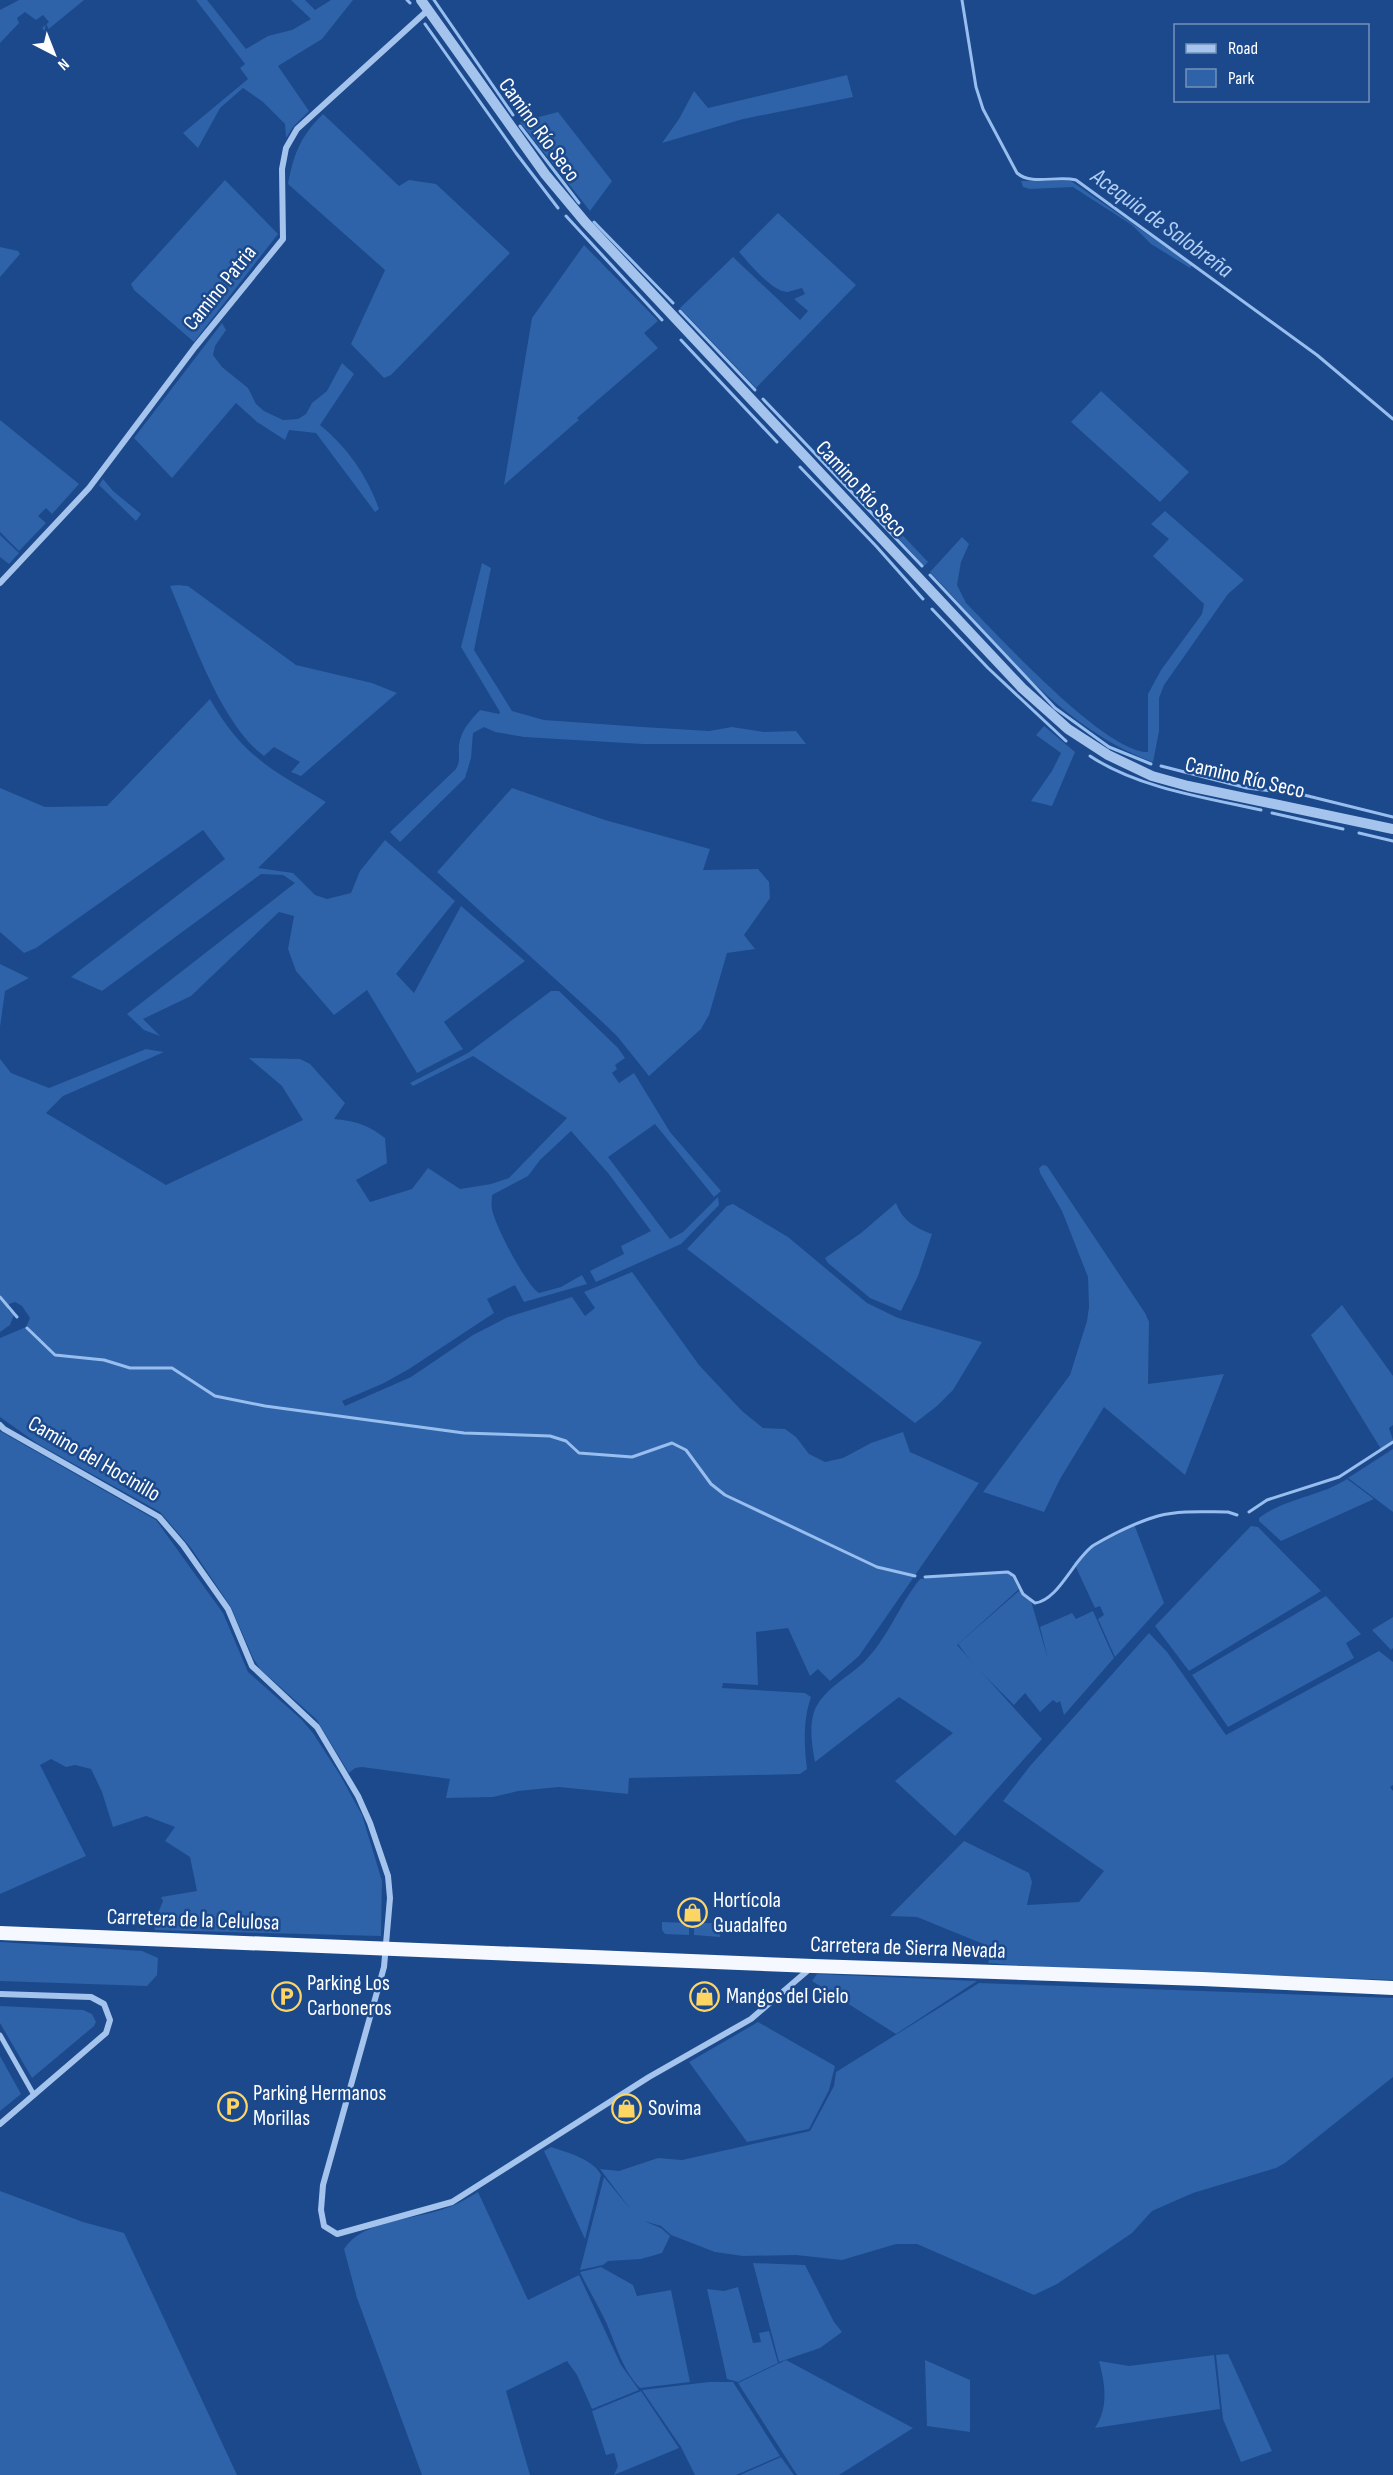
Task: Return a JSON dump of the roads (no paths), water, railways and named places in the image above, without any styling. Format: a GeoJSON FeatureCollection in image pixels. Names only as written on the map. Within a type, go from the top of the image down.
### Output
{"type":"FeatureCollection","features":[{"type":"Feature","properties":{"kind":"highway","name":"Carretera de la Celulosa"},"geometry":{"type":"LineString","coordinates":[[0,1933],[385,1948]]}},
{"type":"Feature","properties":{"kind":"highway","name":"Carretera de Sierra Nevada"},"geometry":{"type":"LineString","coordinates":[[385,1948],[1393,1988]]}},
{"type":"Feature","properties":{"kind":"street","name":"Camino Río Seco"},"geometry":{"type":"LineString","coordinates":[[421,0],[545,174],[585,222],[979,643],[1055,719],[1108,756],[1152,776],[1188,786],[1393,830]]}},
{"type":"Feature","properties":{"kind":"street","name":"Camino Patria"},"geometry":{"type":"LineString","coordinates":[[0,583],[89,488],[195,347],[283,239],[282,169],[286,148],[297,129],[428,10]]}},
{"type":"Feature","properties":{"kind":"street","name":"Camino del Hocinillo"},"geometry":{"type":"LineString","coordinates":[[0,1425],[159,1517],[183,1545],[228,1609],[252,1666],[317,1727],[358,1796],[380,1846],[388,1876],[390,1898],[384,1967],[323,2185],[321,2210],[324,2226],[337,2234],[452,2202],[649,2078],[751,2019],[813,1966]]}},
{"type":"Feature","properties":{"kind":"street"},"geometry":{"type":"LineString","coordinates":[[0,1994],[91,1997],[104,2004],[110,2020],[106,2034],[0,2124]]}},
{"type":"Feature","properties":{"kind":"street"},"geometry":{"type":"LineString","coordinates":[[0,2035],[34,2095]]}},
{"type":"Feature","properties":{"kind":"waterway"},"geometry":{"type":"LineString","coordinates":[[407,0],[410,3]]}},
{"type":"Feature","properties":{"kind":"waterway"},"geometry":{"type":"LineString","coordinates":[[434,0],[513,115]]}},
{"type":"Feature","properties":{"kind":"waterway","name":"Acequia de Salobreña"},"geometry":{"type":"LineString","coordinates":[[962,0],[976,87],[983,109],[1017,173],[1037,180],[1076,180],[1317,355],[1393,419]]}},
{"type":"Feature","properties":{"kind":"waterway"},"geometry":{"type":"LineString","coordinates":[[425,24],[516,153],[558,208]]}},
{"type":"Feature","properties":{"kind":"waterway"},"geometry":{"type":"LineString","coordinates":[[520,126],[579,203]]}},
{"type":"Feature","properties":{"kind":"waterway"},"geometry":{"type":"LineString","coordinates":[[566,216],[662,320]]}},
{"type":"Feature","properties":{"kind":"waterway"},"geometry":{"type":"LineString","coordinates":[[594,222],[673,303]]}},
{"type":"Feature","properties":{"kind":"waterway"},"geometry":{"type":"LineString","coordinates":[[680,311],[755,390]]}},
{"type":"Feature","properties":{"kind":"waterway"},"geometry":{"type":"LineString","coordinates":[[681,340],[777,442]]}},
{"type":"Feature","properties":{"kind":"waterway"},"geometry":{"type":"LineString","coordinates":[[763,399],[922,566]]}},
{"type":"Feature","properties":{"kind":"waterway"},"geometry":{"type":"LineString","coordinates":[[800,467],[923,599]]}},
{"type":"Feature","properties":{"kind":"waterway"},"geometry":{"type":"LineString","coordinates":[[930,575],[1055,708],[1109,747],[1151,764]]}},
{"type":"Feature","properties":{"kind":"waterway"},"geometry":{"type":"LineString","coordinates":[[932,609],[988,668],[1066,741]]}},
{"type":"Feature","properties":{"kind":"waterway"},"geometry":{"type":"LineString","coordinates":[[1090,756],[1109,767],[1151,784],[1261,810]]}},
{"type":"Feature","properties":{"kind":"waterway"},"geometry":{"type":"LineString","coordinates":[[1161,766],[1247,788],[1304,795],[1393,817]]}},
{"type":"Feature","properties":{"kind":"waterway"},"geometry":{"type":"LineString","coordinates":[[1272,813],[1343,829]]}},
{"type":"Feature","properties":{"kind":"waterway"},"geometry":{"type":"LineString","coordinates":[[1359,833],[1393,841]]}},
{"type":"Feature","properties":{"kind":"waterway"},"geometry":{"type":"LineString","coordinates":[[0,1297],[17,1317]]}},
{"type":"Feature","properties":{"kind":"waterway"},"geometry":{"type":"LineString","coordinates":[[27,1328],[55,1355],[104,1360],[130,1368],[172,1368],[215,1396],[265,1406],[464,1433],[550,1436],[566,1441],[579,1453],[632,1457],[672,1443],[686,1450],[711,1484],[725,1495],[877,1567],[915,1576]]}},
{"type":"Feature","properties":{"kind":"waterway"},"geometry":{"type":"LineString","coordinates":[[1249,1512],[1267,1500],[1339,1477],[1393,1442]]}},
{"type":"Feature","properties":{"kind":"waterway"},"geometry":{"type":"LineString","coordinates":[[925,1577],[1008,1572],[1014,1576],[1023,1594],[1035,1603],[1052,1594],[1094,1545],[1134,1525],[1158,1516],[1175,1513],[1228,1512],[1237,1515]]}},
{"type":"Feature","properties":{"kind":"place","name":"Hortícola Guadalfeo"},"geometry":{"type":"Point","coordinates":[692,1913]}},
{"type":"Feature","properties":{"kind":"place","name":"Parking Los Carboneros"},"geometry":{"type":"Point","coordinates":[286,1996]}},
{"type":"Feature","properties":{"kind":"place","name":"Mangos del Cielo"},"geometry":{"type":"Point","coordinates":[705,1996]}},
{"type":"Feature","properties":{"kind":"place","name":"Parking Hermanos Morillas"},"geometry":{"type":"Point","coordinates":[232,2106]}},
{"type":"Feature","properties":{"kind":"place","name":"Sovima"},"geometry":{"type":"Point","coordinates":[627,2108]}}]}
